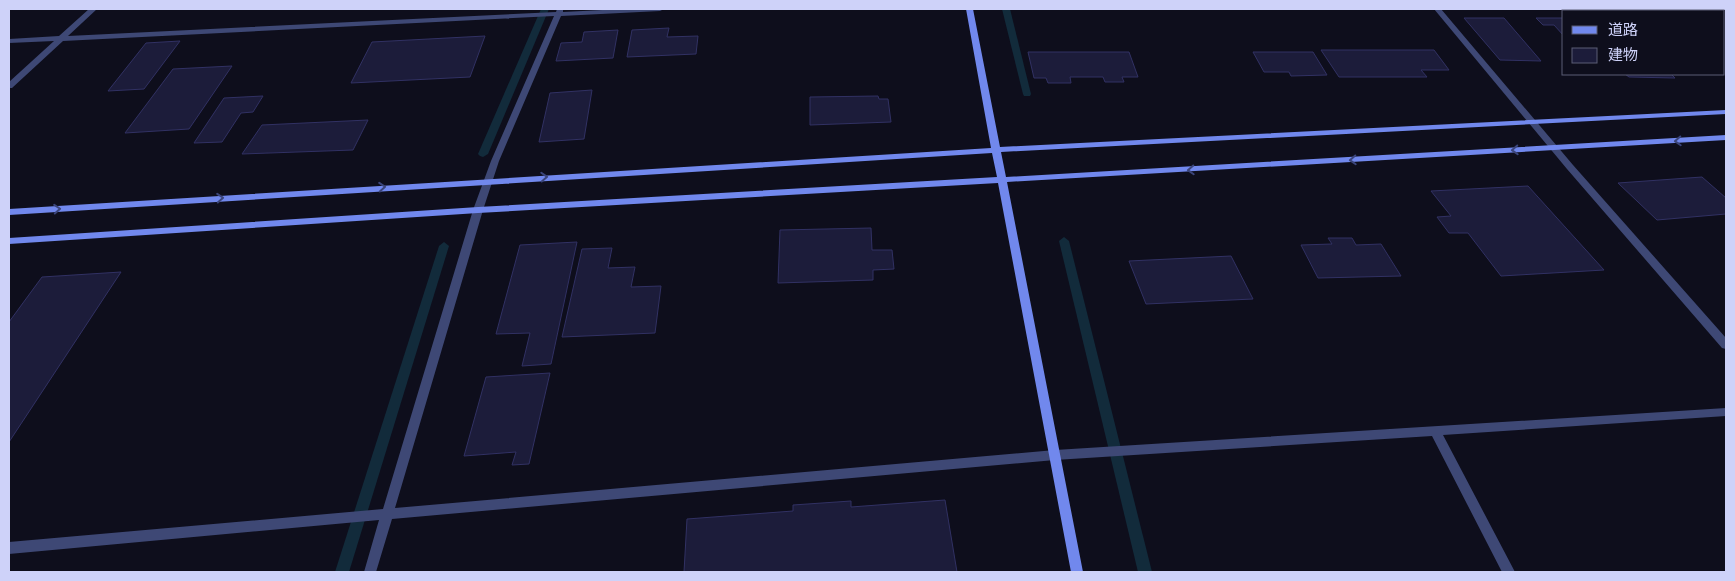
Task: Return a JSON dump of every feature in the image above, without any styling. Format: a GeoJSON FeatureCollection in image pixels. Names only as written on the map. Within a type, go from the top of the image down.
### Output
{"type":"FeatureCollection","features":[{"type":"Feature","properties":{"kind":"street"},"geometry":{"type":"LineString","coordinates":[[9,86],[93,9]]}},
{"type":"Feature","properties":{"kind":"street"},"geometry":{"type":"LineString","coordinates":[[9,41],[548,15],[560,11],[660,9]]}},
{"type":"Feature","properties":{"kind":"street"},"geometry":{"type":"LineString","coordinates":[[969,9],[1077,572]]}},
{"type":"Feature","properties":{"kind":"street"},"geometry":{"type":"LineString","coordinates":[[1437,9],[1554,148],[1726,345]]}},
{"type":"Feature","properties":{"kind":"street"},"geometry":{"type":"LineString","coordinates":[[370,572],[488,180],[560,11]]}},
{"type":"Feature","properties":{"kind":"street"},"geometry":{"type":"LineString","coordinates":[[9,212],[488,180],[995,150],[1726,112]]}},
{"type":"Feature","properties":{"kind":"street"},"geometry":{"type":"LineString","coordinates":[[9,241],[478,210],[1726,138]]}},
{"type":"Feature","properties":{"kind":"street"},"geometry":{"type":"LineString","coordinates":[[9,548],[1055,454],[1726,412]]}},
{"type":"Feature","properties":{"kind":"street"},"geometry":{"type":"LineString","coordinates":[[1435,431],[1509,572]]}},
{"type":"Feature","properties":{"kind":"building"},"geometry":{"type":"Polygon","coordinates":[[[1464,18],[1504,18],[1541,61],[1500,60],[1464,18]]]}},
{"type":"Feature","properties":{"kind":"building"},"geometry":{"type":"Polygon","coordinates":[[[1536,18],[1562,18],[1562,34],[1554,25],[1543,25],[1536,18]]]}},
{"type":"Feature","properties":{"kind":"building"},"geometry":{"type":"Polygon","coordinates":[[[669,28],[667,37],[698,36],[696,54],[627,57],[632,30],[669,28]]]}},
{"type":"Feature","properties":{"kind":"building"},"geometry":{"type":"Polygon","coordinates":[[[618,30],[613,58],[556,61],[561,43],[582,42],[584,32],[618,30]]]}},
{"type":"Feature","properties":{"kind":"building"},"geometry":{"type":"Polygon","coordinates":[[[485,36],[470,77],[351,83],[372,42],[485,36]]]}},
{"type":"Feature","properties":{"kind":"building"},"geometry":{"type":"Polygon","coordinates":[[[180,41],[144,89],[108,91],[146,43],[180,41]]]}},
{"type":"Feature","properties":{"kind":"building"},"geometry":{"type":"Polygon","coordinates":[[[1321,50],[1434,50],[1449,70],[1421,70],[1427,77],[1339,77],[1321,50]]]}},
{"type":"Feature","properties":{"kind":"building"},"geometry":{"type":"Polygon","coordinates":[[[1028,52],[1129,52],[1138,77],[1122,77],[1124,82],[1105,82],[1103,77],[1070,77],[1071,83],[1048,83],[1046,78],[1034,78],[1028,52]]]}},
{"type":"Feature","properties":{"kind":"building"},"geometry":{"type":"Polygon","coordinates":[[[1253,52],[1313,52],[1327,75],[1291,76],[1289,72],[1264,72],[1253,52]]]}},
{"type":"Feature","properties":{"kind":"building"},"geometry":{"type":"Polygon","coordinates":[[[232,66],[189,129],[125,133],[173,69],[232,66]]]}},
{"type":"Feature","properties":{"kind":"building"},"geometry":{"type":"Polygon","coordinates":[[[1626,75],[1672,75],[1675,78],[1629,77],[1626,75]]]}},
{"type":"Feature","properties":{"kind":"building"},"geometry":{"type":"Polygon","coordinates":[[[592,90],[584,139],[539,142],[550,93],[592,90]]]}},
{"type":"Feature","properties":{"kind":"building"},"geometry":{"type":"Polygon","coordinates":[[[263,96],[253,112],[241,113],[222,142],[194,143],[224,98],[263,96]]]}},
{"type":"Feature","properties":{"kind":"building"},"geometry":{"type":"Polygon","coordinates":[[[878,96],[879,99],[888,99],[891,122],[810,125],[810,97],[878,96]]]}},
{"type":"Feature","properties":{"kind":"building"},"geometry":{"type":"Polygon","coordinates":[[[368,120],[353,150],[242,154],[262,125],[368,120]]]}},
{"type":"Feature","properties":{"kind":"building"},"geometry":{"type":"Polygon","coordinates":[[[1702,177],[1726,198],[1726,214],[1657,220],[1618,183],[1702,177]]]}},
{"type":"Feature","properties":{"kind":"building"},"geometry":{"type":"Polygon","coordinates":[[[1528,186],[1604,270],[1501,276],[1468,233],[1449,233],[1437,217],[1451,216],[1431,191],[1528,186]]]}},
{"type":"Feature","properties":{"kind":"building"},"geometry":{"type":"Polygon","coordinates":[[[871,228],[872,250],[892,250],[894,269],[873,270],[873,280],[778,283],[780,230],[871,228]]]}},
{"type":"Feature","properties":{"kind":"building"},"geometry":{"type":"Polygon","coordinates":[[[1328,238],[1352,238],[1356,245],[1381,244],[1401,276],[1318,278],[1301,245],[1332,244],[1328,238]]]}},
{"type":"Feature","properties":{"kind":"building"},"geometry":{"type":"Polygon","coordinates":[[[577,242],[551,364],[522,366],[530,333],[496,334],[520,245],[577,242]]]}},
{"type":"Feature","properties":{"kind":"building"},"geometry":{"type":"Polygon","coordinates":[[[612,248],[608,268],[635,267],[631,287],[661,286],[655,333],[562,337],[582,249],[612,248]]]}},
{"type":"Feature","properties":{"kind":"building"},"geometry":{"type":"Polygon","coordinates":[[[1231,256],[1253,299],[1146,304],[1129,261],[1231,256]]]}},
{"type":"Feature","properties":{"kind":"building"},"geometry":{"type":"Polygon","coordinates":[[[121,272],[9,442],[9,322],[42,277],[121,272]]]}},
{"type":"Feature","properties":{"kind":"building"},"geometry":{"type":"Polygon","coordinates":[[[550,373],[529,464],[512,465],[516,452],[464,456],[486,377],[550,373]]]}},
{"type":"Feature","properties":{"kind":"building"},"geometry":{"type":"Polygon","coordinates":[[[945,500],[957,572],[684,572],[687,519],[793,511],[793,505],[851,501],[851,507],[945,500]]]}},
{"type":"Feature","properties":{"kind":"waterway"},"geometry":{"type":"LineString","coordinates":[[483,154],[545,9]]}},
{"type":"Feature","properties":{"kind":"waterway"},"geometry":{"type":"LineString","coordinates":[[1006,9],[1027,94]]}},
{"type":"Feature","properties":{"kind":"waterway"},"geometry":{"type":"LineString","coordinates":[[1064,241],[1145,572]]}},
{"type":"Feature","properties":{"kind":"waterway"},"geometry":{"type":"LineString","coordinates":[[342,572],[444,246]]}}]}
